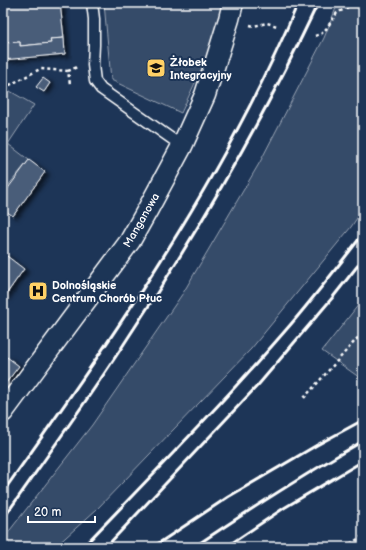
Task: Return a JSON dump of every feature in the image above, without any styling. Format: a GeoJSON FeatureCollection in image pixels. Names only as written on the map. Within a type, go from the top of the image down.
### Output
{"type":"FeatureCollection","features":[{"type":"Feature","properties":{"kind":"street","name":"Manganowa"},"geometry":{"type":"LineString","coordinates":[[3,412],[130,241],[182,146],[204,95],[231,11]]}},
{"type":"Feature","properties":{"kind":"lane"},"geometry":{"type":"LineString","coordinates":[[92,3],[94,19],[93,65],[95,81],[101,89],[182,146]]}},
{"type":"Feature","properties":{"kind":"path"},"geometry":{"type":"LineString","coordinates":[[316,36],[321,34],[326,29],[337,13],[357,3]]}},
{"type":"Feature","properties":{"kind":"path"},"geometry":{"type":"LineString","coordinates":[[231,11],[254,26],[267,23],[277,26]]}},
{"type":"Feature","properties":{"kind":"path"},"geometry":{"type":"LineString","coordinates":[[4,88],[40,69],[68,71],[70,84]]}},
{"type":"Feature","properties":{"kind":"path"},"geometry":{"type":"LineString","coordinates":[[304,398],[363,332]]}},
{"type":"Feature","properties":{"kind":"path"},"geometry":{"type":"LineString","coordinates":[[345,547],[363,536]]}},
{"type":"Feature","properties":{"kind":"shaded area","name":"Żłobek Integracyjny"},"geometry":{"type":"Polygon","coordinates":[[[104,3],[224,3],[208,55],[181,113],[111,80],[104,3]]]}},
{"type":"Feature","properties":{"kind":"shaded area"},"geometry":{"type":"Polygon","coordinates":[[[338,3],[363,3],[363,209],[351,227],[251,349],[97,509],[55,547],[3,547],[3,539],[92,425],[183,293],[260,162],[324,38],[338,3]]]}},
{"type":"Feature","properties":{"kind":"shaded area"},"geometry":{"type":"Polygon","coordinates":[[[3,87],[34,105],[8,144],[29,160],[3,192],[3,87]]]}},
{"type":"Feature","properties":{"kind":"shaded area"},"geometry":{"type":"Polygon","coordinates":[[[363,299],[363,380],[322,351],[363,299]]]}},
{"type":"Feature","properties":{"kind":"building"},"geometry":{"type":"Polygon","coordinates":[[[3,3],[60,3],[64,38],[50,39],[51,43],[20,46],[20,42],[3,43],[3,3]]]}},
{"type":"Feature","properties":{"kind":"building"},"geometry":{"type":"Polygon","coordinates":[[[64,38],[65,54],[3,60],[3,43],[20,42],[20,46],[51,43],[50,39],[64,38]]]}},
{"type":"Feature","properties":{"kind":"building"},"geometry":{"type":"Polygon","coordinates":[[[43,78],[50,83],[44,92],[36,87],[43,78]]]}},
{"type":"Feature","properties":{"kind":"building"},"geometry":{"type":"Polygon","coordinates":[[[29,160],[45,172],[13,216],[3,209],[3,195],[29,160]]]}},
{"type":"Feature","properties":{"kind":"building"},"geometry":{"type":"Polygon","coordinates":[[[3,253],[24,269],[3,299],[3,253]]]}},
{"type":"Feature","properties":{"kind":"building"},"geometry":{"type":"Polygon","coordinates":[[[7,357],[19,366],[3,387],[3,363],[7,357]]]}},
{"type":"Feature","properties":{"kind":"railway"},"geometry":{"type":"LineString","coordinates":[[3,492],[125,316],[201,194],[236,132],[269,68],[298,3]]}},
{"type":"Feature","properties":{"kind":"railway"},"geometry":{"type":"LineString","coordinates":[[3,519],[108,369],[176,264],[251,135],[318,3]]}},
{"type":"Feature","properties":{"kind":"railway"},"geometry":{"type":"LineString","coordinates":[[83,547],[186,440],[261,359],[305,307],[363,234]]}},
{"type":"Feature","properties":{"kind":"railway"},"geometry":{"type":"LineString","coordinates":[[106,547],[259,384],[333,297],[363,259]]}},
{"type":"Feature","properties":{"kind":"railway"},"geometry":{"type":"LineString","coordinates":[[153,547],[228,497],[363,420]]}},
{"type":"Feature","properties":{"kind":"railway"},"geometry":{"type":"LineString","coordinates":[[194,547],[277,492],[363,441]]}},
{"type":"Feature","properties":{"kind":"railway"},"geometry":{"type":"LineString","coordinates":[[226,547],[284,508],[363,461]]}},
{"type":"Feature","properties":{"kind":"place","name":"Żłobek Integracyjny"},"geometry":{"type":"Point","coordinates":[156,68]}},
{"type":"Feature","properties":{"kind":"place","name":"Dolnośląskie Centrum Chorób Płuc"},"geometry":{"type":"Point","coordinates":[38,291]}}]}
